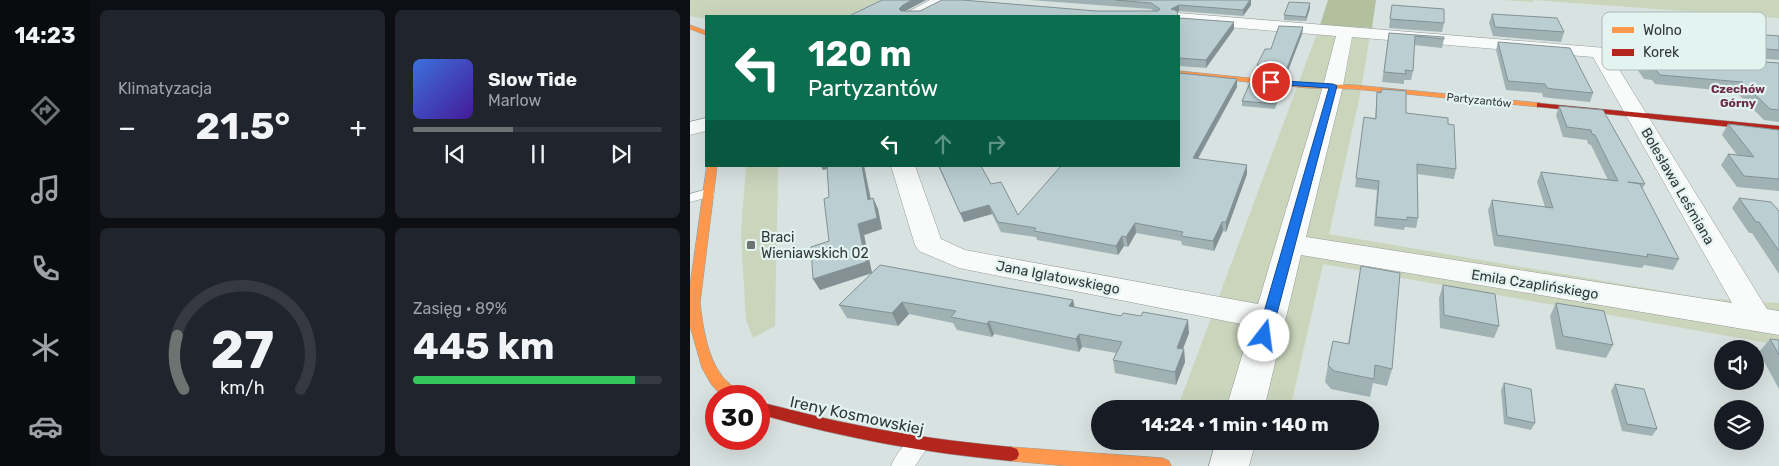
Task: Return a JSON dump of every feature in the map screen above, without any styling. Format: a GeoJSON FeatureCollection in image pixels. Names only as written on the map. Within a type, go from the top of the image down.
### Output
{"type":"FeatureCollection","features":[{"type":"Feature","properties":{"kind":"street"},"geometry":{"type":"LineString","coordinates":[[913,15],[941,0]]}},
{"type":"Feature","properties":{"kind":"street"},"geometry":{"type":"LineString","coordinates":[[1180,18],[1602,52]]}},
{"type":"Feature","properties":{"kind":"street"},"geometry":{"type":"LineString","coordinates":[[690,27],[705,32]]}},
{"type":"Feature","properties":{"kind":"street"},"geometry":{"type":"LineString","coordinates":[[1246,400],[1333,86],[1345,31]]}},
{"type":"Feature","properties":{"kind":"street","name":"Bolesława Leśmiana"},"geometry":{"type":"LineString","coordinates":[[1599,52],[1602,57]]}},
{"type":"Feature","properties":{"kind":"street","name":"Bolesława Leśmiana"},"geometry":{"type":"LineString","coordinates":[[1610,70],[1768,322]]}},
{"type":"Feature","properties":{"kind":"street","name":"Partyzantów"},"geometry":{"type":"LineString","coordinates":[[1180,73],[1308,86],[1333,86],[1779,130]]}},
{"type":"Feature","properties":{"kind":"street"},"geometry":{"type":"LineString","coordinates":[[690,129],[705,124]]}},
{"type":"Feature","properties":{"kind":"street"},"geometry":{"type":"LineString","coordinates":[[690,138],[705,134]]}},
{"type":"Feature","properties":{"kind":"street"},"geometry":{"type":"LineString","coordinates":[[712,167],[694,303],[697,365],[718,385]]}},
{"type":"Feature","properties":{"kind":"street","name":"Jana Iglatowskiego"},"geometry":{"type":"LineString","coordinates":[[903,167],[929,244],[959,258],[1269,318]]}},
{"type":"Feature","properties":{"kind":"street","name":"Emila Czaplińskiego"},"geometry":{"type":"LineString","coordinates":[[1290,244],[1768,322]]}},
{"type":"Feature","properties":{"kind":"street","name":"Ireny Kosmowskiej"},"geometry":{"type":"LineString","coordinates":[[770,411],[811,424],[918,445],[1163,466]]}},
{"type":"Feature","properties":{"kind":"street","name":"Ireny Kosmowskiej"},"geometry":{"type":"LineString","coordinates":[[949,449],[985,463]]}},
{"type":"Feature","properties":{"kind":"street"},"geometry":{"type":"LineString","coordinates":[[1229,466],[1233,450]]}},
{"type":"Feature","properties":{"kind":"lane"},"geometry":{"type":"LineString","coordinates":[[690,198],[708,192]]}},
{"type":"Feature","properties":{"kind":"lane"},"geometry":{"type":"LineString","coordinates":[[902,466],[918,445]]}},
{"type":"Feature","properties":{"kind":"green space"},"geometry":{"type":"Polygon","coordinates":[[[690,0],[881,0],[849,15],[705,15],[705,19],[690,16],[690,0]]]}},
{"type":"Feature","properties":{"kind":"green space"},"geometry":{"type":"Polygon","coordinates":[[[1328,0],[1376,0],[1372,28],[1320,25],[1328,0]]]}},
{"type":"Feature","properties":{"kind":"green space"},"geometry":{"type":"Polygon","coordinates":[[[1504,0],[1533,0],[1533,2],[1504,0]]]}},
{"type":"Feature","properties":{"kind":"green space"},"geometry":{"type":"Polygon","coordinates":[[[1533,0],[1779,0],[1779,18],[1766,17],[1766,12],[1697,12],[1533,0]]]}},
{"type":"Feature","properties":{"kind":"green space"},"geometry":{"type":"Polygon","coordinates":[[[1318,31],[1370,35],[1360,95],[1329,234],[1703,298],[1779,303],[1779,345],[1764,342],[1764,340],[1751,340],[1323,264],[1292,400],[1180,400],[1318,31]]]}},
{"type":"Feature","properties":{"kind":"green space"},"geometry":{"type":"Polygon","coordinates":[[[746,167],[778,167],[775,326],[753,338],[746,320],[741,233],[746,167]]]}},
{"type":"Feature","properties":{"kind":"building"},"geometry":{"type":"Polygon","coordinates":[[[882,0],[912,0],[899,9],[901,11],[920,11],[942,0],[962,0],[1096,11],[1158,11],[1160,9],[1151,3],[1115,0],[1250,0],[1243,10],[1179,5],[1171,9],[1177,11],[1178,15],[851,15],[882,0]]]}},
{"type":"Feature","properties":{"kind":"building"},"geometry":{"type":"Polygon","coordinates":[[[1289,2],[1310,3],[1306,17],[1284,15],[1289,2]]]}},
{"type":"Feature","properties":{"kind":"building"},"geometry":{"type":"Polygon","coordinates":[[[1392,5],[1444,9],[1444,23],[1390,19],[1392,5]]]}},
{"type":"Feature","properties":{"kind":"building"},"geometry":{"type":"Polygon","coordinates":[[[1492,14],[1557,18],[1564,32],[1495,27],[1492,14]]]}},
{"type":"Feature","properties":{"kind":"building"},"geometry":{"type":"Polygon","coordinates":[[[1180,18],[1234,22],[1206,60],[1180,58],[1180,18]]]}},
{"type":"Feature","properties":{"kind":"building"},"geometry":{"type":"Polygon","coordinates":[[[1279,26],[1303,27],[1287,68],[1257,65],[1265,49],[1271,49],[1279,26]]]}},
{"type":"Feature","properties":{"kind":"building"},"geometry":{"type":"Polygon","coordinates":[[[1389,33],[1444,37],[1444,39],[1415,36],[1413,71],[1405,70],[1406,74],[1384,72],[1389,33]]]}},
{"type":"Feature","properties":{"kind":"building"},"geometry":{"type":"Polygon","coordinates":[[[1766,35],[1779,36],[1779,50],[1766,49],[1766,35]]]}},
{"type":"Feature","properties":{"kind":"building"},"geometry":{"type":"Polygon","coordinates":[[[1498,42],[1570,48],[1593,93],[1547,88],[1545,84],[1508,81],[1498,42]]]}},
{"type":"Feature","properties":{"kind":"building"},"geometry":{"type":"Polygon","coordinates":[[[1766,62],[1779,63],[1779,110],[1770,109],[1742,82],[1660,75],[1656,70],[1766,70],[1766,62]]]}},
{"type":"Feature","properties":{"kind":"building"},"geometry":{"type":"Polygon","coordinates":[[[1180,73],[1237,79],[1193,158],[1247,165],[1226,222],[1222,222],[1213,241],[1181,236],[1183,232],[1135,223],[1126,237],[1122,236],[1116,246],[1034,231],[1036,228],[998,222],[989,205],[960,213],[939,167],[982,167],[991,184],[1001,182],[1018,215],[1060,167],[1180,167],[1180,73]]]}},
{"type":"Feature","properties":{"kind":"building"},"geometry":{"type":"Polygon","coordinates":[[[1250,83],[1282,86],[1276,104],[1242,101],[1250,83]]]}},
{"type":"Feature","properties":{"kind":"building"},"geometry":{"type":"Polygon","coordinates":[[[1382,89],[1406,91],[1406,113],[1448,118],[1448,124],[1454,125],[1456,169],[1417,164],[1418,218],[1407,217],[1407,220],[1376,217],[1379,181],[1356,178],[1364,117],[1376,119],[1377,92],[1381,93],[1382,89]]]}},
{"type":"Feature","properties":{"kind":"building"},"geometry":{"type":"Polygon","coordinates":[[[1559,106],[1603,110],[1645,184],[1628,182],[1640,184],[1679,259],[1647,254],[1648,257],[1497,235],[1492,200],[1553,208],[1541,172],[1618,181],[1595,135],[1592,134],[1591,130],[1567,127],[1559,106]]]}},
{"type":"Feature","properties":{"kind":"building"},"geometry":{"type":"Polygon","coordinates":[[[1728,124],[1779,130],[1779,179],[1744,176],[1728,154],[1754,157],[1728,124]]]}},
{"type":"Feature","properties":{"kind":"building"},"geometry":{"type":"Polygon","coordinates":[[[827,167],[862,167],[868,200],[873,198],[877,218],[858,224],[866,262],[813,279],[811,247],[829,241],[824,199],[829,197],[827,167]]]}},
{"type":"Feature","properties":{"kind":"building"},"geometry":{"type":"Polygon","coordinates":[[[1739,198],[1771,202],[1779,211],[1779,251],[1759,222],[1756,222],[1739,198]]]}},
{"type":"Feature","properties":{"kind":"building"},"geometry":{"type":"Polygon","coordinates":[[[880,265],[1073,300],[1069,306],[1121,316],[1123,313],[1141,316],[1143,312],[1188,320],[1177,348],[1184,349],[1175,372],[1113,360],[1122,342],[1079,334],[1076,339],[989,321],[987,324],[951,317],[956,311],[902,302],[892,313],[839,305],[880,265]]]}},
{"type":"Feature","properties":{"kind":"building"},"geometry":{"type":"Polygon","coordinates":[[[1361,266],[1400,273],[1392,369],[1375,365],[1374,379],[1334,371],[1328,365],[1333,341],[1349,344],[1361,266]]]}},
{"type":"Feature","properties":{"kind":"building"},"geometry":{"type":"Polygon","coordinates":[[[1443,285],[1495,294],[1499,326],[1444,315],[1443,285]]]}},
{"type":"Feature","properties":{"kind":"building"},"geometry":{"type":"Polygon","coordinates":[[[1556,303],[1604,311],[1613,345],[1563,336],[1556,303]]]}},
{"type":"Feature","properties":{"kind":"building"},"geometry":{"type":"Polygon","coordinates":[[[1770,339],[1779,340],[1779,355],[1770,339]]]}},
{"type":"Feature","properties":{"kind":"building"},"geometry":{"type":"Polygon","coordinates":[[[1504,383],[1531,389],[1535,423],[1507,417],[1504,383]]]}},
{"type":"Feature","properties":{"kind":"building"},"geometry":{"type":"Polygon","coordinates":[[[1615,384],[1644,389],[1657,429],[1627,424],[1615,384]]]}},
{"type":"Feature","properties":{"kind":"traffic: slow"},"geometry":{"type":"LineString","coordinates":[[690,27],[705,33]]}},
{"type":"Feature","properties":{"kind":"traffic: slow"},"geometry":{"type":"LineString","coordinates":[[1180,73],[1308,86],[1354,87],[1540,105]]}},
{"type":"Feature","properties":{"kind":"traffic: slow"},"geometry":{"type":"LineString","coordinates":[[712,167],[694,303],[697,327],[704,354],[709,368],[720,385]]}},
{"type":"Feature","properties":{"kind":"traffic: slow"},"geometry":{"type":"LineString","coordinates":[[1011,454],[1163,466]]}},
{"type":"Feature","properties":{"kind":"traffic: jam"},"geometry":{"type":"LineString","coordinates":[[1540,105],[1779,129]]}},
{"type":"Feature","properties":{"kind":"traffic: jam"},"geometry":{"type":"LineString","coordinates":[[770,411],[852,431],[915,443],[1011,454]]}},
{"type":"Feature","properties":{"kind":"place","name":"Braci Wieniawskich 02"},"geometry":{"type":"Point","coordinates":[751,245]}},
{"type":"Feature","properties":{"kind":"district","name":"Czechów Górny"},"geometry":{"type":"Point","coordinates":[1738,96]}},
{"type":"Feature","properties":{"kind":"route"},"geometry":{"type":"LineString","coordinates":[[1264,336],[1333,86],[1308,86],[1271,82]]}}]}
